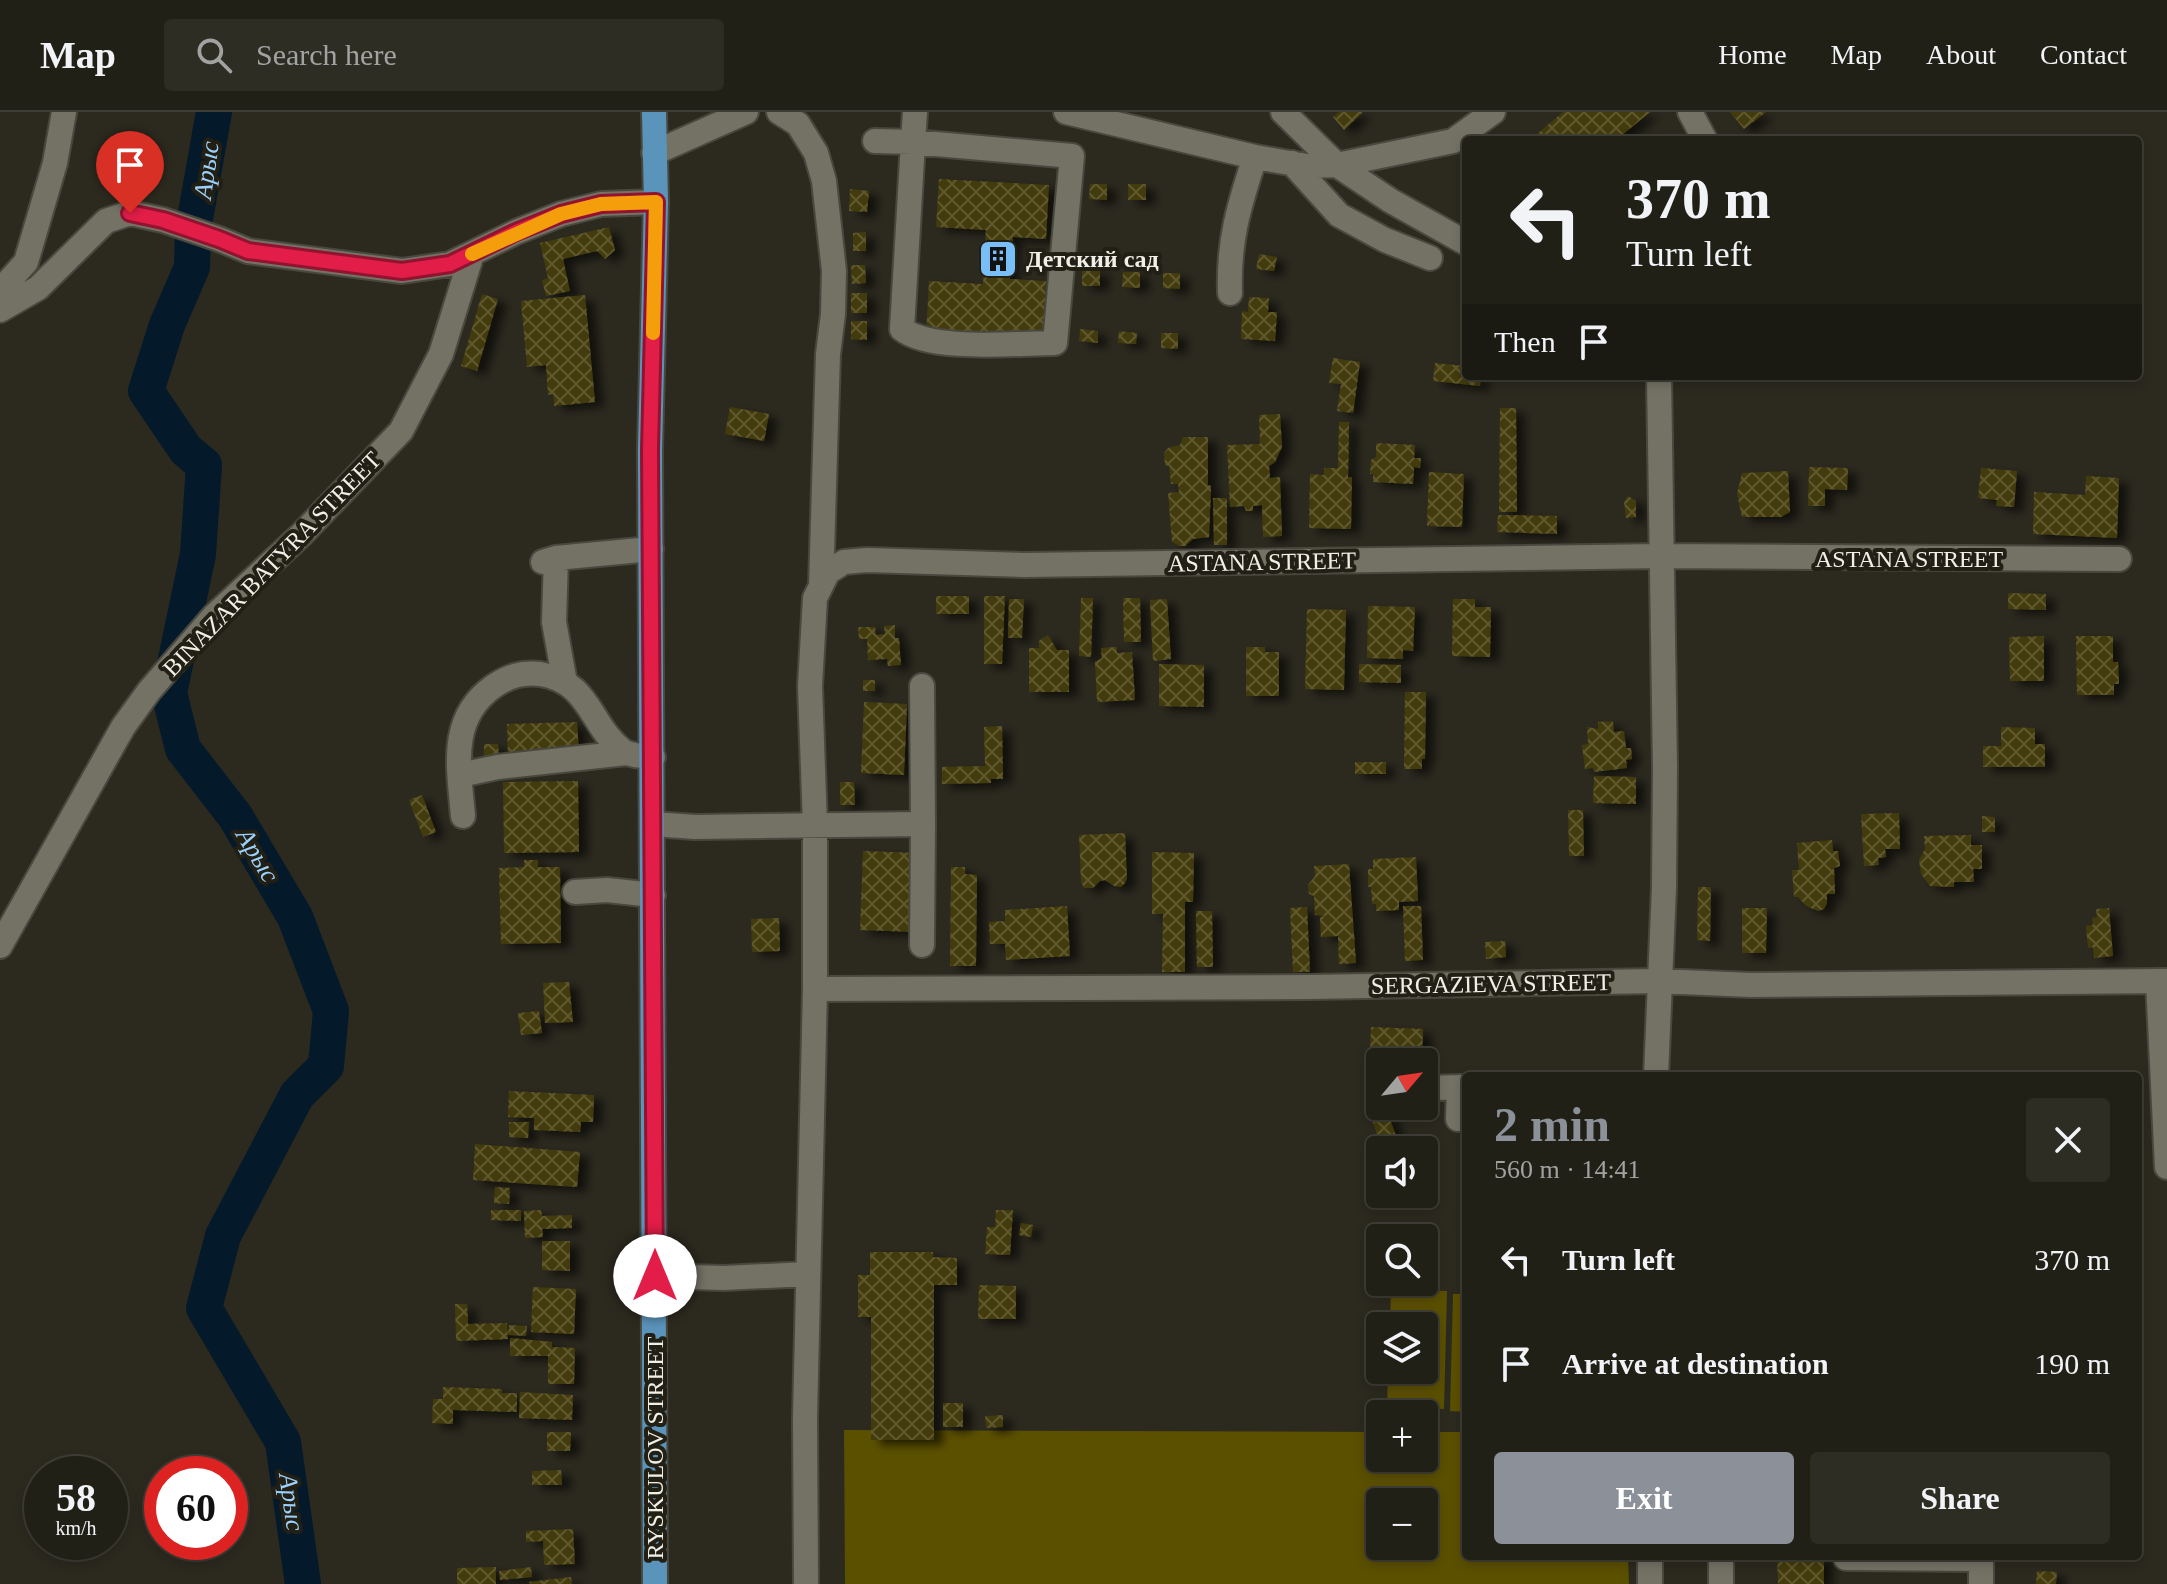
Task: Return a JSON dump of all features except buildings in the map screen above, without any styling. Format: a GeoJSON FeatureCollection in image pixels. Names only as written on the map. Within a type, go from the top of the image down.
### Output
{"type":"FeatureCollection","features":[{"type":"Feature","properties":{"kind":"main road","name":"RYSKULOV STREET"},"geometry":{"type":"LineString","coordinates":[[654,112],[656,202],[650,449],[655,1584]]}},
{"type":"Feature","properties":{"kind":"street"},"geometry":{"type":"LineString","coordinates":[[0,291],[26,262],[55,163],[64,112]]}},
{"type":"Feature","properties":{"kind":"street"},"geometry":{"type":"LineString","coordinates":[[654,153],[746,112]]}},
{"type":"Feature","properties":{"kind":"street"},"geometry":{"type":"LineString","coordinates":[[779,112],[798,124],[816,153],[824,181],[834,271],[828,354],[821,586],[815,598],[810,686],[815,825],[815,989],[805,1418],[806,1584]]}},
{"type":"Feature","properties":{"kind":"street"},"geometry":{"type":"LineString","coordinates":[[810,112],[811,145]]}},
{"type":"Feature","properties":{"kind":"street"},"geometry":{"type":"LineString","coordinates":[[875,141],[913,142],[1072,156],[1055,343],[951,344],[910,335],[902,329],[913,142],[915,112]]}},
{"type":"Feature","properties":{"kind":"street"},"geometry":{"type":"LineString","coordinates":[[1066,112],[1255,157],[1307,166],[1337,165],[1453,141],[1493,112]]}},
{"type":"Feature","properties":{"kind":"street"},"geometry":{"type":"LineString","coordinates":[[1283,112],[1337,165],[1391,201],[1462,241]]}},
{"type":"Feature","properties":{"kind":"street"},"geometry":{"type":"LineString","coordinates":[[1690,112],[1703,136]]}},
{"type":"Feature","properties":{"kind":"street"},"geometry":{"type":"LineString","coordinates":[[1230,293],[1229,257],[1255,157]]}},
{"type":"Feature","properties":{"kind":"street"},"geometry":{"type":"LineString","coordinates":[[1292,163],[1339,215],[1385,240],[1430,258]]}},
{"type":"Feature","properties":{"kind":"street"},"geometry":{"type":"LineString","coordinates":[[0,310],[38,288],[106,221],[130,213],[163,220],[248,251],[402,271],[450,264],[561,214],[601,204],[656,202]]}},
{"type":"Feature","properties":{"kind":"street","name":"BINAZAR BATYRA STREET"},"geometry":{"type":"LineString","coordinates":[[0,946],[6,919],[123,727],[149,691],[214,616],[302,534],[401,431],[441,354],[472,254]]}},
{"type":"Feature","properties":{"kind":"street"},"geometry":{"type":"LineString","coordinates":[[1656,1072],[1664,887],[1659,380]]}},
{"type":"Feature","properties":{"kind":"street"},"geometry":{"type":"LineString","coordinates":[[565,683],[554,622],[548,561],[651,549]]}},
{"type":"Feature","properties":{"kind":"street","name":"ASTANA STREET"},"geometry":{"type":"LineString","coordinates":[[821,586],[828,572],[844,562],[867,560],[1024,565],[1662,556],[2119,559]]}},
{"type":"Feature","properties":{"kind":"street"},"geometry":{"type":"LineString","coordinates":[[463,816],[458,749],[466,718],[479,696],[523,672],[551,676],[577,690],[607,736],[626,753]]}},
{"type":"Feature","properties":{"kind":"street"},"geometry":{"type":"LineString","coordinates":[[922,686],[922,945]]}},
{"type":"Feature","properties":{"kind":"street"},"geometry":{"type":"LineString","coordinates":[[460,775],[498,767],[626,753],[653,757]]}},
{"type":"Feature","properties":{"kind":"street"},"geometry":{"type":"LineString","coordinates":[[653,824],[695,827],[923,824]]}},
{"type":"Feature","properties":{"kind":"street"},"geometry":{"type":"LineString","coordinates":[[575,892],[607,890],[653,895]]}},
{"type":"Feature","properties":{"kind":"street","name":"SERGAZIEVA STREET"},"geometry":{"type":"LineString","coordinates":[[815,989],[1658,981],[1766,985],[2162,981]]}},
{"type":"Feature","properties":{"kind":"street"},"geometry":{"type":"LineString","coordinates":[[2162,981],[2167,1167]]}},
{"type":"Feature","properties":{"kind":"street"},"geometry":{"type":"LineString","coordinates":[[1438,1088],[1462,1087],[1458,1119]]}},
{"type":"Feature","properties":{"kind":"street"},"geometry":{"type":"LineString","coordinates":[[655,1276],[724,1278],[808,1274]]}},
{"type":"Feature","properties":{"kind":"street"},"geometry":{"type":"LineString","coordinates":[[1650,1560],[1650,1584]]}},
{"type":"Feature","properties":{"kind":"street"},"geometry":{"type":"LineString","coordinates":[[1721,1560],[1721,1584]]}},
{"type":"Feature","properties":{"kind":"street"},"geometry":{"type":"LineString","coordinates":[[1981,1560],[1981,1584]]}},
{"type":"Feature","properties":{"kind":"shaded area"},"geometry":{"type":"Polygon","coordinates":[[[1438,1291],[1447,1291],[1444,1409],[1438,1409],[1438,1400],[1387,1400],[1388,1384],[1438,1384],[1438,1312],[1390,1312],[1391,1296],[1438,1296],[1438,1291]]]}},
{"type":"Feature","properties":{"kind":"shaded area"},"geometry":{"type":"Polygon","coordinates":[[[1453,1294],[1462,1294],[1462,1412],[1450,1411],[1453,1294]]]}},
{"type":"Feature","properties":{"kind":"shaded area"},"geometry":{"type":"Polygon","coordinates":[[[844,1430],[1366,1432],[1366,1472],[1438,1472],[1438,1432],[1462,1432],[1462,1560],[1628,1560],[1629,1584],[845,1584],[844,1430]]]}},
{"type":"Feature","properties":{"kind":"waterway","name":"Арыс"},"geometry":{"type":"LineString","coordinates":[[214,112],[193,230],[192,267],[167,325],[146,391],[186,450],[204,465],[198,554],[169,693],[183,749],[235,816],[295,917],[331,1011],[326,1066],[297,1095],[223,1236],[204,1308],[283,1442],[303,1584]]}},
{"type":"Feature","properties":{"kind":"slow traffic"},"geometry":{"type":"LineString","coordinates":[[472,254],[561,214],[601,204],[656,202],[653,333]]}},
{"type":"Feature","properties":{"kind":"place","name":"Детский сад"},"geometry":{"type":"Point","coordinates":[998,259]}},
{"type":"Feature","properties":{"kind":"route"},"geometry":{"type":"LineString","coordinates":[[130,213],[163,220],[248,251],[402,271],[450,264],[561,214],[601,204],[656,202],[650,449],[655,1276]]}}]}
